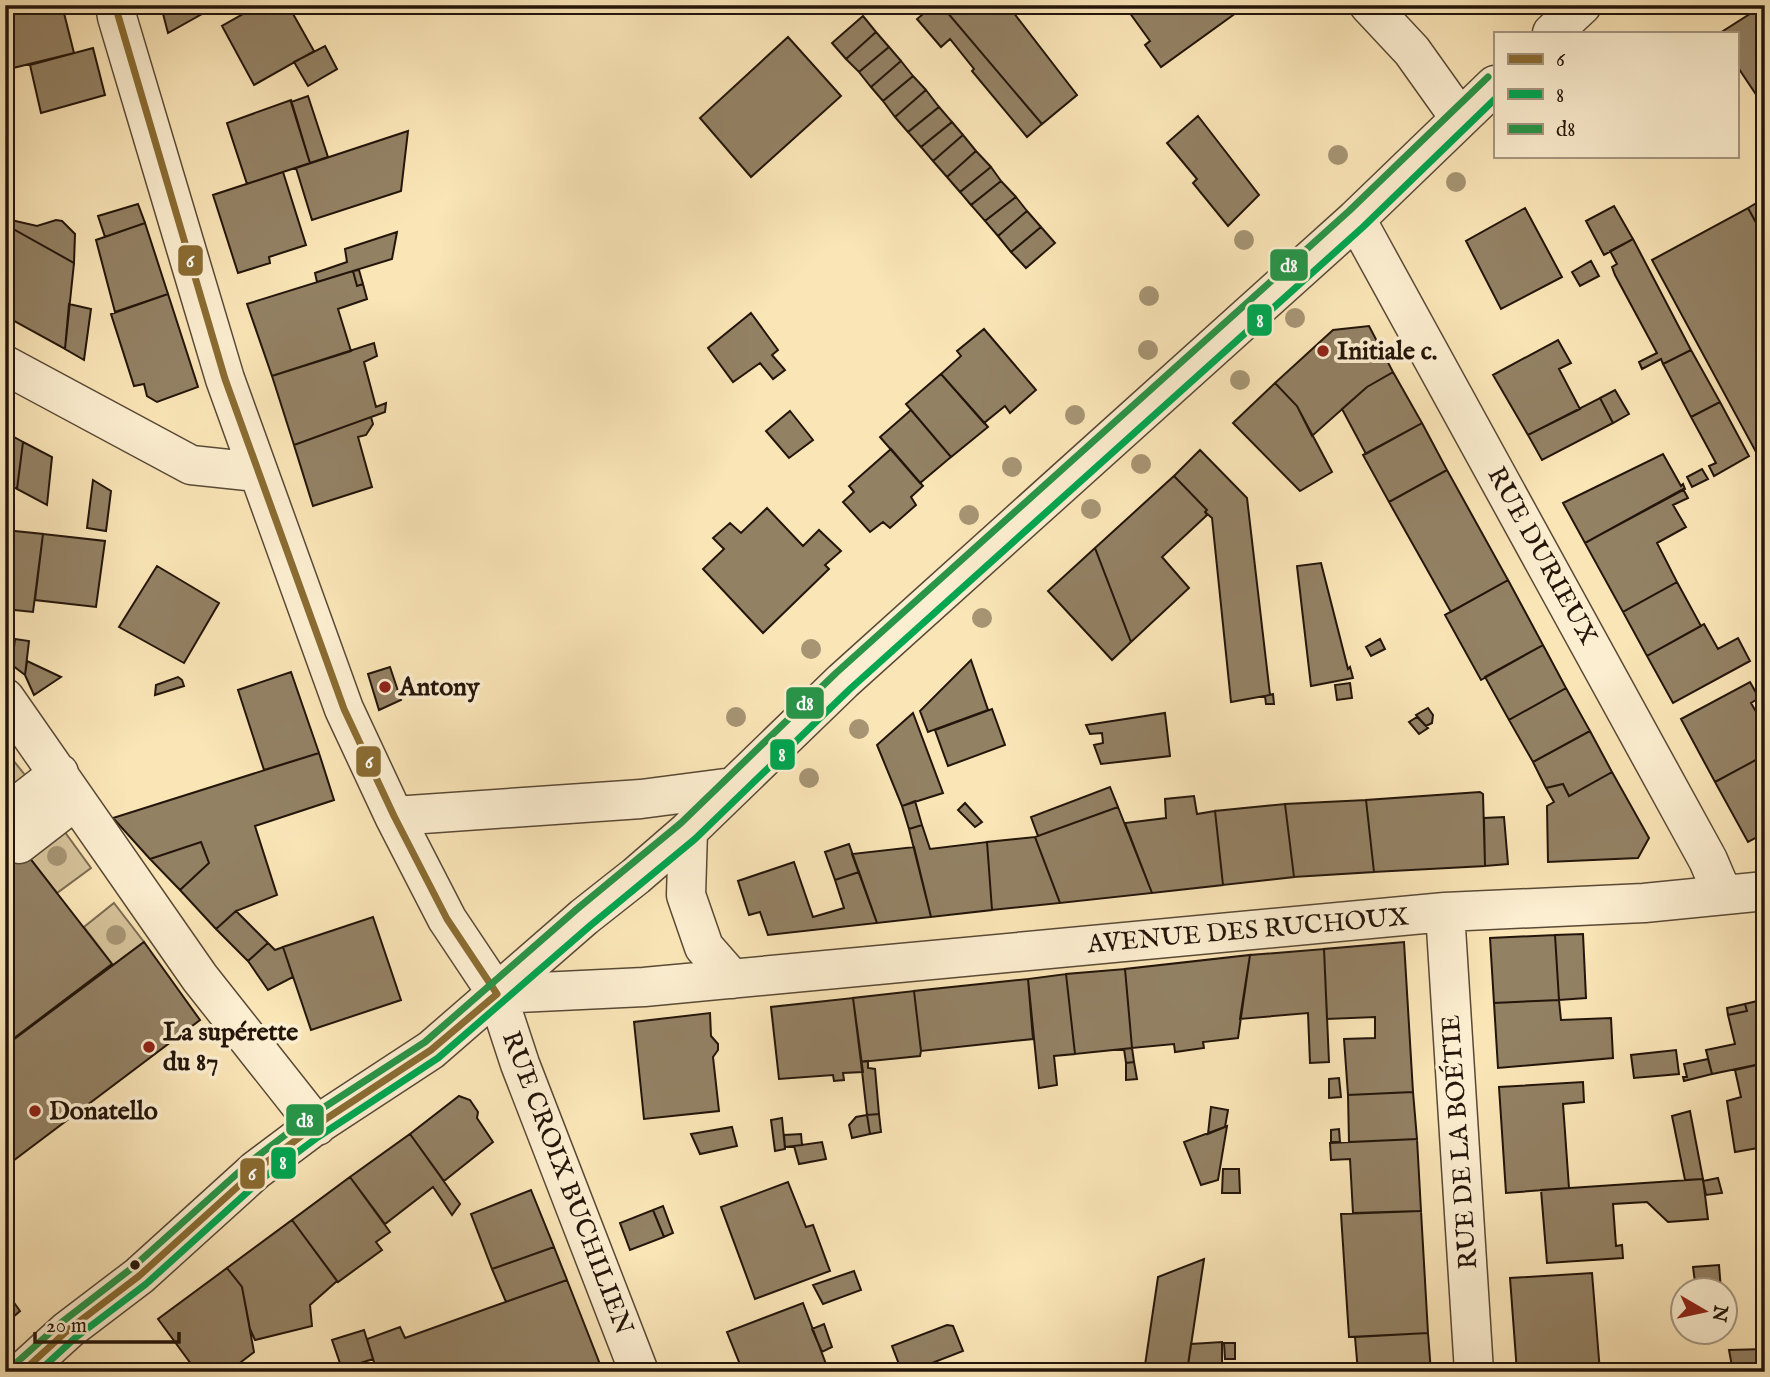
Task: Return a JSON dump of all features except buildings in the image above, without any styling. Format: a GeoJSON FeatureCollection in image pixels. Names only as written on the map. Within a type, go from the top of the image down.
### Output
{"type":"FeatureCollection","features":[{"type":"Feature","properties":{"kind":"street","name":"RUE CROIX BUCHILIEN"},"geometry":{"type":"LineString","coordinates":[[115,5],[225,379],[344,709],[394,816],[447,919],[497,994],[520,1064],[639,1372]]}},
{"type":"Feature","properties":{"kind":"street"},"geometry":{"type":"LineString","coordinates":[[1369,5],[1412,51],[1460,117]]}},
{"type":"Feature","properties":{"kind":"street"},"geometry":{"type":"LineString","coordinates":[[1553,32],[1582,5]]}},
{"type":"Feature","properties":{"kind":"street"},"geometry":{"type":"LineString","coordinates":[[22,1372],[68,1331],[139,1276],[256,1170],[431,1050],[688,831],[843,681],[1356,219],[1494,86]]}},
{"type":"Feature","properties":{"kind":"street","name":"RUE DURIEUX"},"geometry":{"type":"LineString","coordinates":[[1356,219],[1701,848],[1724,895]]}},
{"type":"Feature","properties":{"kind":"street"},"geometry":{"type":"LineString","coordinates":[[5,365],[191,465],[257,472]]}},
{"type":"Feature","properties":{"kind":"street"},"geometry":{"type":"LineString","coordinates":[[5,698],[200,978],[317,1126]]}},
{"type":"Feature","properties":{"kind":"street"},"geometry":{"type":"LineString","coordinates":[[12,830],[67,787]]}},
{"type":"Feature","properties":{"kind":"street"},"geometry":{"type":"LineString","coordinates":[[394,816],[640,799],[733,787]]}},
{"type":"Feature","properties":{"kind":"street"},"geometry":{"type":"LineString","coordinates":[[688,831],[686,895],[704,947],[732,979]]}},
{"type":"Feature","properties":{"kind":"street","name":"AVENUE DES RUCHOUX"},"geometry":{"type":"LineString","coordinates":[[497,994],[644,987],[1445,912],[1644,903],[1765,891]]}},
{"type":"Feature","properties":{"kind":"street","name":"RUE DE LA BOÉTIE"},"geometry":{"type":"LineString","coordinates":[[1445,912],[1474,1372]]}},
{"type":"Feature","properties":{"kind":"shaded area"},"geometry":{"type":"Polygon","coordinates":[[[5,750],[29,780],[5,799],[5,750]]]}},
{"type":"Feature","properties":{"kind":"shaded area"},"geometry":{"type":"Polygon","coordinates":[[[59,824],[91,868],[57,893],[25,852],[59,824]]]}},
{"type":"Feature","properties":{"kind":"shaded area"},"geometry":{"type":"Polygon","coordinates":[[[114,903],[144,942],[113,965],[84,927],[114,903]]]}},
{"type":"Feature","properties":{"kind":"transit line","name":"6"},"geometry":{"type":"LineString","coordinates":[[115,5],[225,379],[344,709],[394,816],[447,919],[497,994]]}},
{"type":"Feature","properties":{"kind":"transit line","name":"d8"},"geometry":{"type":"LineString","coordinates":[[15,1364],[62,1322],[132,1268],[250,1162],[306,1119],[425,1042],[577,909],[681,823],[836,673],[1349,211],[1488,77]]}},
{"type":"Feature","properties":{"kind":"transit line","name":"8"},"geometry":{"type":"LineString","coordinates":[[38,1372],[75,1338],[146,1284],[263,1178],[318,1137],[438,1058],[695,839],[850,689],[1363,227],[1494,100]]}},
{"type":"Feature","properties":{"kind":"transit line","name":"6"},"geometry":{"type":"LineString","coordinates":[[22,1372],[68,1330],[139,1276],[256,1170],[312,1128],[431,1050],[497,994]]}},
{"type":"Feature","properties":{"kind":"place","name":"Initiale c."},"geometry":{"type":"Point","coordinates":[1323,351]}},
{"type":"Feature","properties":{"kind":"place","name":"Antony"},"geometry":{"type":"Point","coordinates":[385,687]}},
{"type":"Feature","properties":{"kind":"place","name":"La supérette du 87"},"geometry":{"type":"Point","coordinates":[149,1047]}},
{"type":"Feature","properties":{"kind":"place","name":"Donatello"},"geometry":{"type":"Point","coordinates":[35,1111]}}]}
